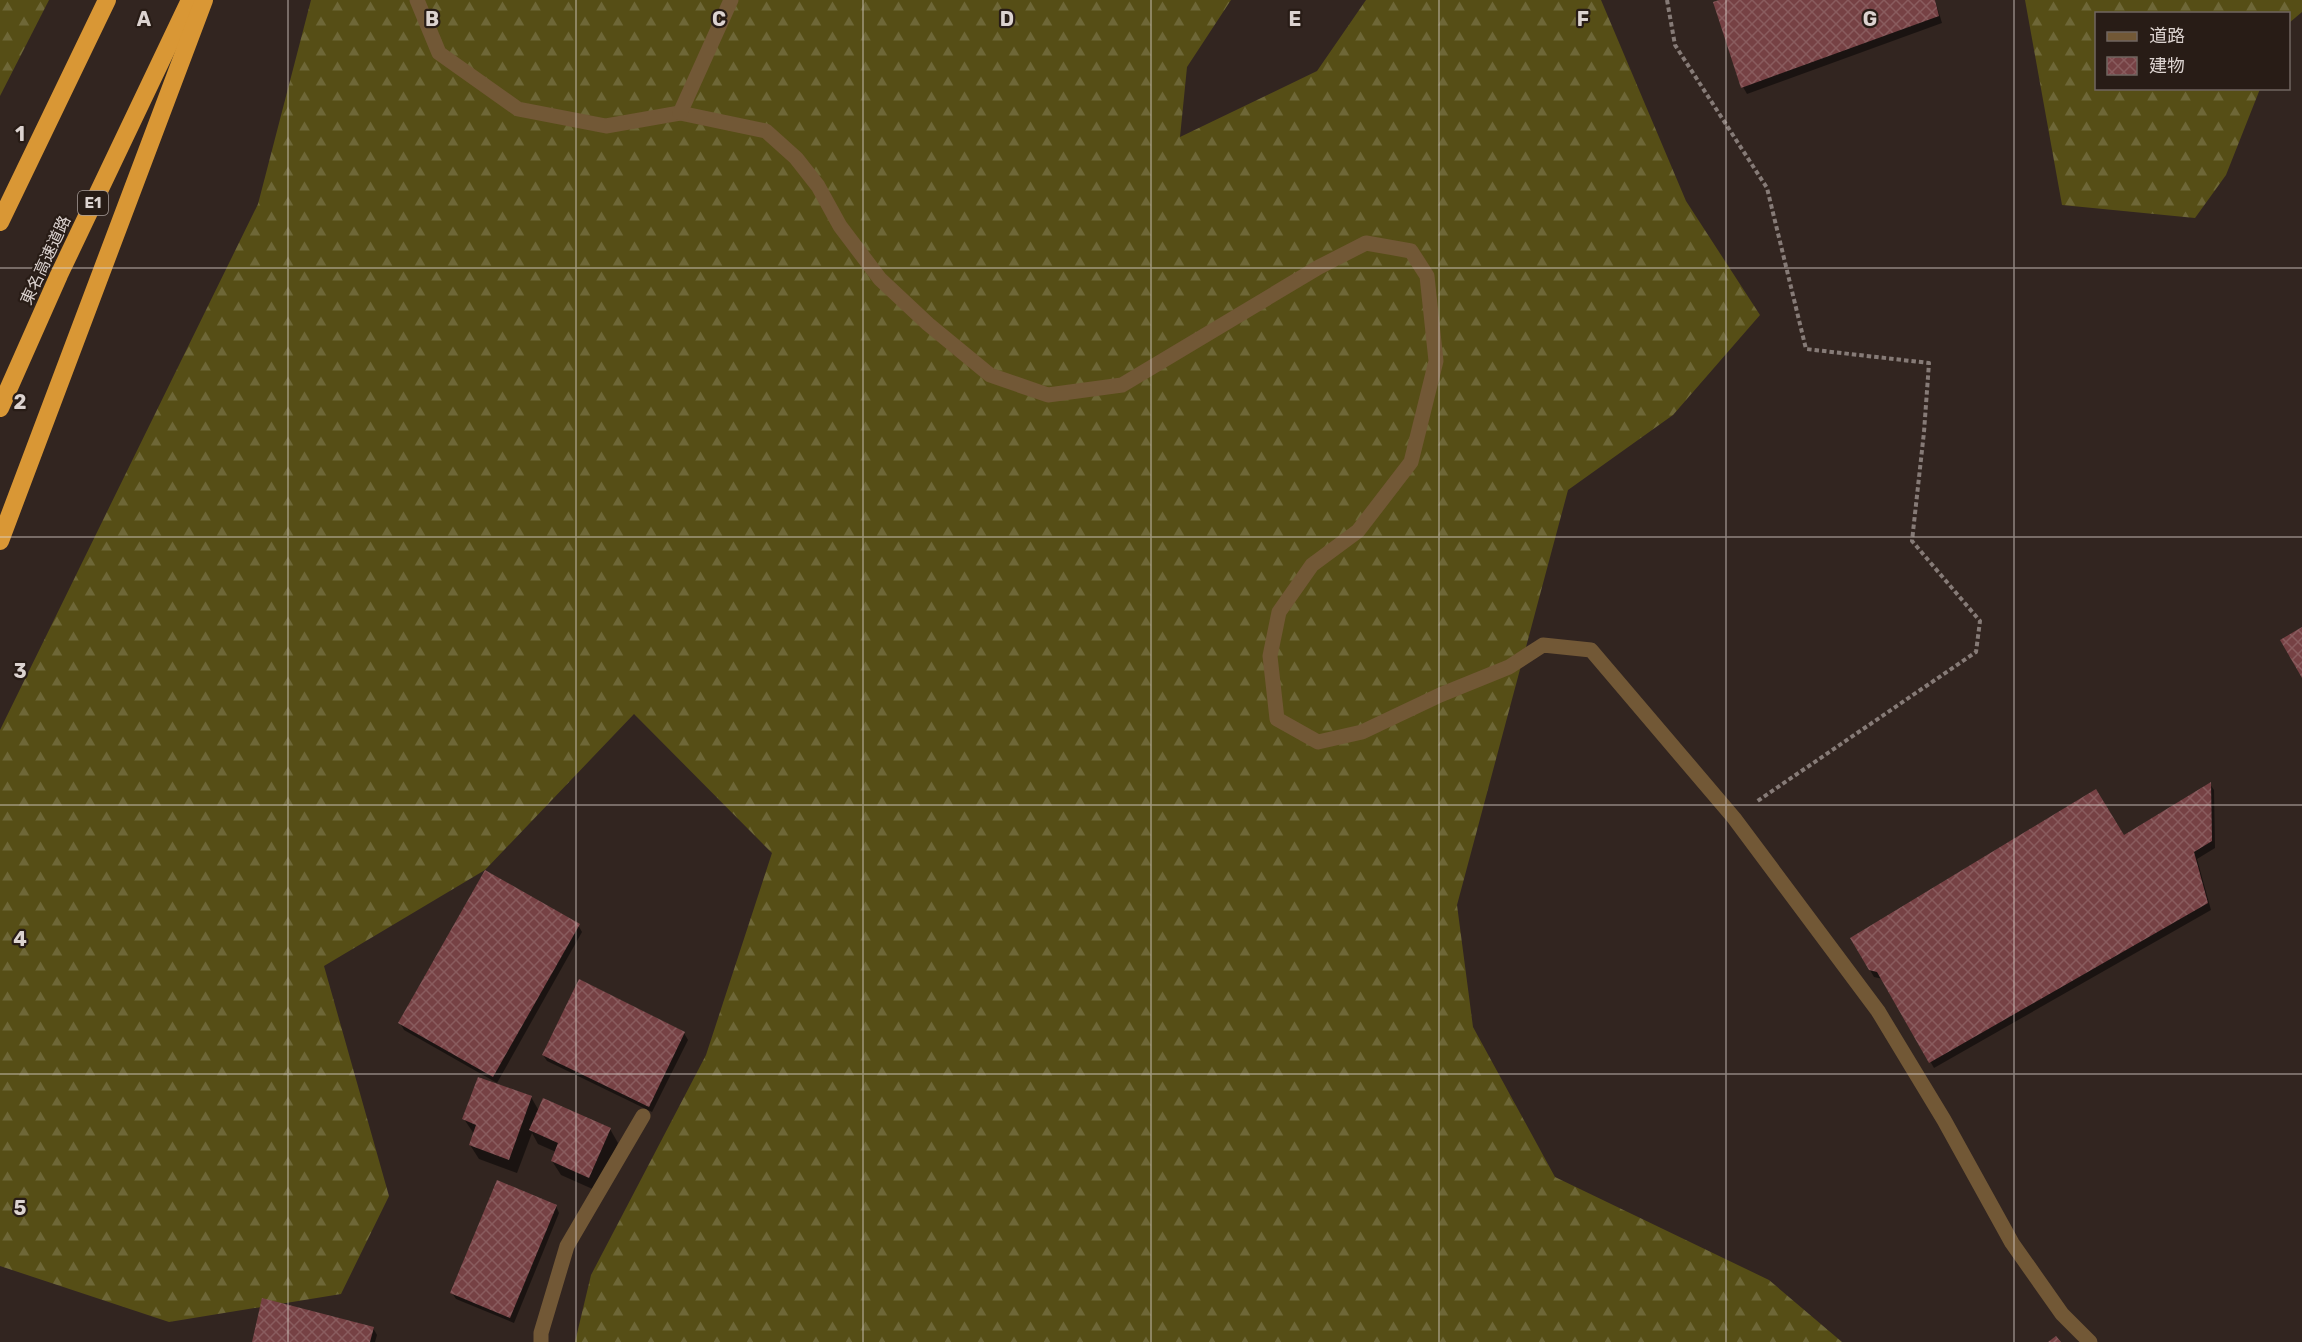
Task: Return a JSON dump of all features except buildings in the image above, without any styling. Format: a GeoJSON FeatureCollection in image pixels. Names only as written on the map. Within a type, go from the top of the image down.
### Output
{"type":"FeatureCollection","features":[{"type":"Feature","properties":{"kind":"highway"},"geometry":{"type":"LineString","coordinates":[[0,222],[107,0]]}},
{"type":"Feature","properties":{"kind":"highway","name":"東名高速道路"},"geometry":{"type":"LineString","coordinates":[[0,408],[64,264],[190,0]]}},
{"type":"Feature","properties":{"kind":"highway"},"geometry":{"type":"LineString","coordinates":[[0,541],[204,0]]}},
{"type":"Feature","properties":{"kind":"street"},"geometry":{"type":"LineString","coordinates":[[417,0],[439,53],[518,109],[606,126],[680,113],[766,131],[796,158],[818,186],[840,226],[880,279],[928,324],[990,375],[1048,395],[1122,385],[1319,267],[1366,243],[1411,251],[1427,276],[1436,361],[1411,462],[1359,531],[1312,565],[1279,612],[1270,656],[1277,718],[1318,742],[1362,732],[1440,695],[1509,667],[1543,645],[1591,650],[1734,818],[1878,1011],[1944,1120],[2012,1243],[2062,1314],[2090,1342]]}},
{"type":"Feature","properties":{"kind":"street"},"geometry":{"type":"LineString","coordinates":[[680,113],[730,0]]}},
{"type":"Feature","properties":{"kind":"street"},"geometry":{"type":"LineString","coordinates":[[541,1342],[541,1333],[567,1246],[643,1116]]}},
{"type":"Feature","properties":{"kind":"path"},"geometry":{"type":"LineString","coordinates":[[1667,0],[1675,45],[1767,188],[1806,349],[1929,363],[1912,541],[1980,621],[1976,652],[1734,818]]}},
{"type":"Feature","properties":{"kind":"green space"},"geometry":{"type":"Polygon","coordinates":[[[0,0],[49,0],[0,96],[0,0]]]}},
{"type":"Feature","properties":{"kind":"green space"},"geometry":{"type":"Polygon","coordinates":[[[311,0],[1231,0],[1187,67],[1180,137],[1317,71],[1366,0],[1601,0],[1686,201],[1760,315],[1673,415],[1568,490],[1457,905],[1473,1027],[1555,1177],[1769,1280],[1842,1342],[575,1342],[591,1275],[706,1055],[772,853],[634,714],[485,870],[324,966],[389,1196],[341,1294],[169,1322],[0,1266],[0,730],[258,204],[311,0]]]}},
{"type":"Feature","properties":{"kind":"green space"},"geometry":{"type":"Polygon","coordinates":[[[2025,0],[2302,0],[2302,12],[2290,22],[2290,12],[2095,12],[2095,90],[2260,90],[2226,175],[2195,218],[2062,205],[2025,0]]]}}]}
